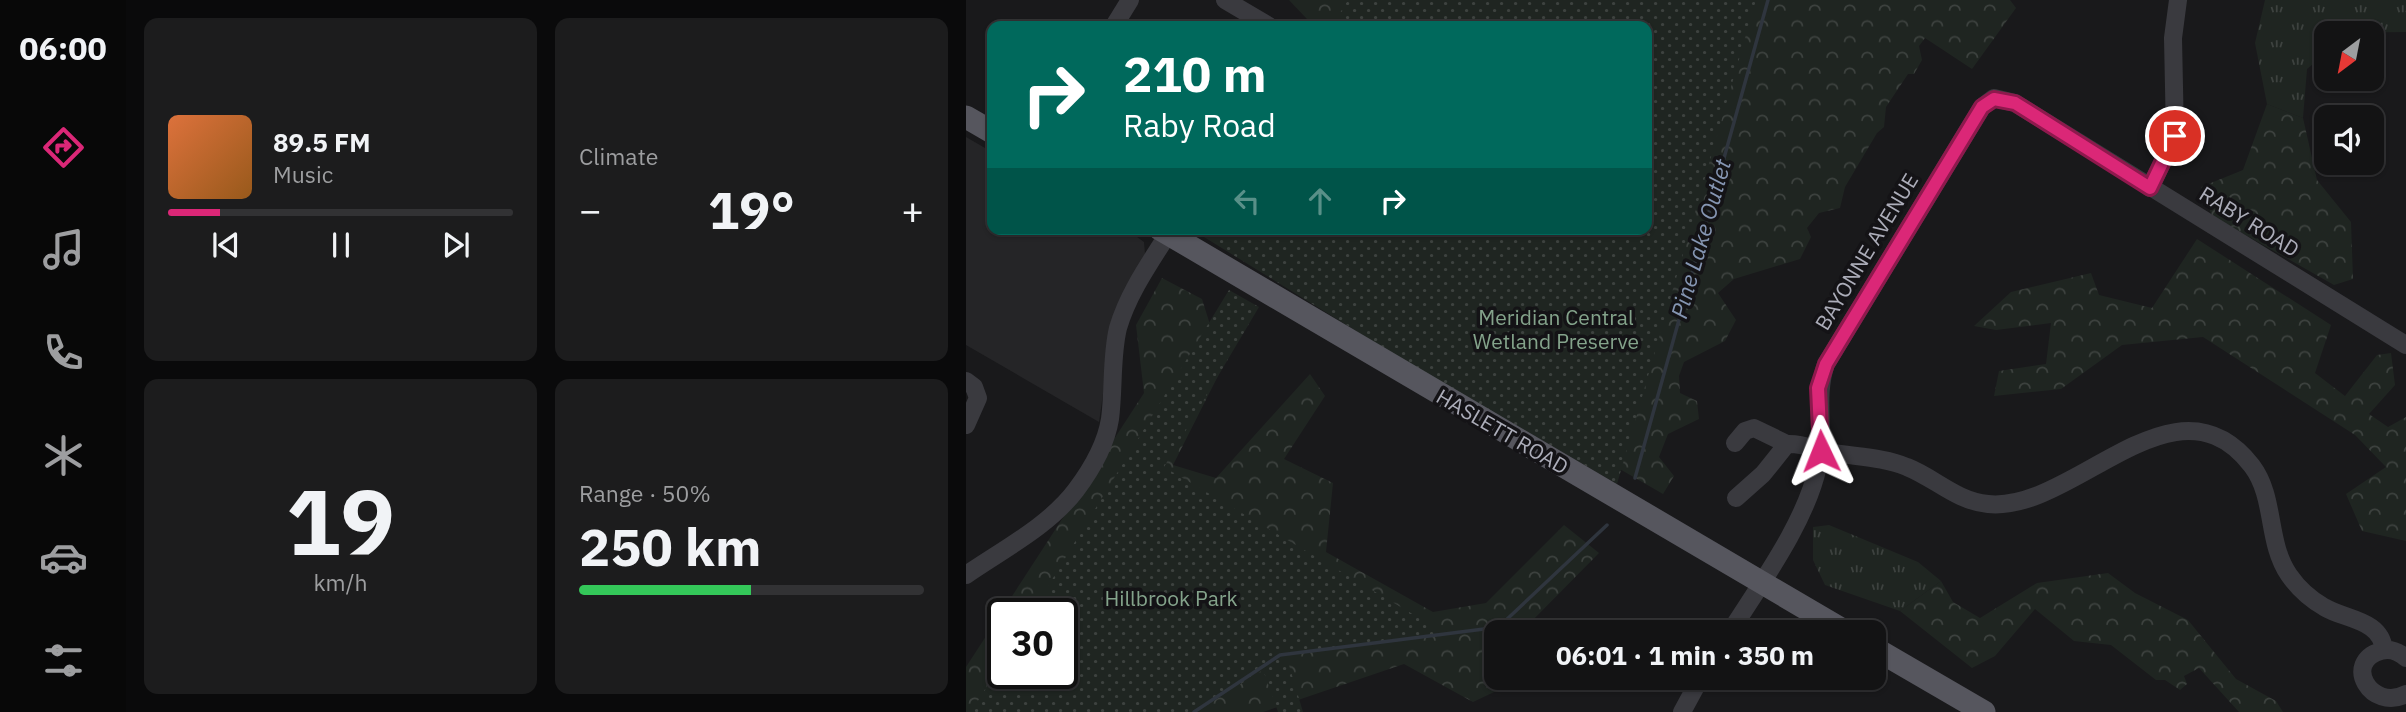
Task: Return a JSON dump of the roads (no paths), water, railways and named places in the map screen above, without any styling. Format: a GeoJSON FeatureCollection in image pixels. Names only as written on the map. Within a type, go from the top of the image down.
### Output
{"type":"FeatureCollection","features":[{"type":"Feature","properties":{"kind":"main road"},"geometry":{"type":"LineString","coordinates":[[966,117],[987,129]]}},
{"type":"Feature","properties":{"kind":"main road","name":"HASLETT ROAD"},"geometry":{"type":"LineString","coordinates":[[1169,235],[1825,620]]}},
{"type":"Feature","properties":{"kind":"main road"},"geometry":{"type":"LineString","coordinates":[[1886,655],[1984,712]]}},
{"type":"Feature","properties":{"kind":"street"},"geometry":{"type":"LineString","coordinates":[[1117,21],[1130,0]]}},
{"type":"Feature","properties":{"kind":"street"},"geometry":{"type":"LineString","coordinates":[[1225,0],[1261,21]]}},
{"type":"Feature","properties":{"kind":"street"},"geometry":{"type":"LineString","coordinates":[[2150,188],[2175,136],[2173,38],[2178,0]]}},
{"type":"Feature","properties":{"kind":"street","name":"RABY ROAD"},"geometry":{"type":"LineString","coordinates":[[1994,99],[2015,103],[2406,345]]}},
{"type":"Feature","properties":{"kind":"street","name":"BAYONNE AVENUE"},"geometry":{"type":"LineString","coordinates":[[1737,620],[1809,496],[1821,451],[1818,388],[1826,364],[1982,107],[1994,99]]}},
{"type":"Feature","properties":{"kind":"street"},"geometry":{"type":"LineString","coordinates":[[966,575],[1061,506],[1094,461],[1110,421],[1115,353],[1124,309],[1162,235]]}},
{"type":"Feature","properties":{"kind":"street"},"geometry":{"type":"LineString","coordinates":[[966,381],[974,387],[978,398],[966,425]]}},
{"type":"Feature","properties":{"kind":"street"},"geometry":{"type":"LineString","coordinates":[[1735,443],[1747,429],[1754,428],[1787,444],[1898,464],[1961,497],[1996,505],[2036,498],[2160,434],[2193,432],[2214,437],[2234,448],[2257,474],[2266,495],[2278,553],[2297,584],[2325,608],[2374,629],[2384,650]]}},
{"type":"Feature","properties":{"kind":"street"},"geometry":{"type":"LineString","coordinates":[[1736,498],[1763,474],[1787,444]]}},
{"type":"Feature","properties":{"kind":"street"},"geometry":{"type":"LineString","coordinates":[[2406,658],[2397,652],[2384,650],[2367,660],[2362,673],[2364,686],[2373,696],[2385,701],[2398,699],[2406,694]]}},
{"type":"Feature","properties":{"kind":"street"},"geometry":{"type":"LineString","coordinates":[[1682,712],[1694,690]]}},
{"type":"Feature","properties":{"kind":"waterway","name":"Pine Lake Outlet"},"geometry":{"type":"LineString","coordinates":[[1635,478],[1768,0]]}},
{"type":"Feature","properties":{"kind":"waterway","name":"Pine Lake Outlet"},"geometry":{"type":"LineString","coordinates":[[1194,712],[1280,655],[1484,629],[1504,622],[1607,525]]}},
{"type":"Feature","properties":{"kind":"park label","name":"Meridian Central Wetland Preserve"},"geometry":{"type":"Point","coordinates":[1556,330]}},
{"type":"Feature","properties":{"kind":"park label","name":"Hillbrook Park"},"geometry":{"type":"Point","coordinates":[1171,599]}}]}
